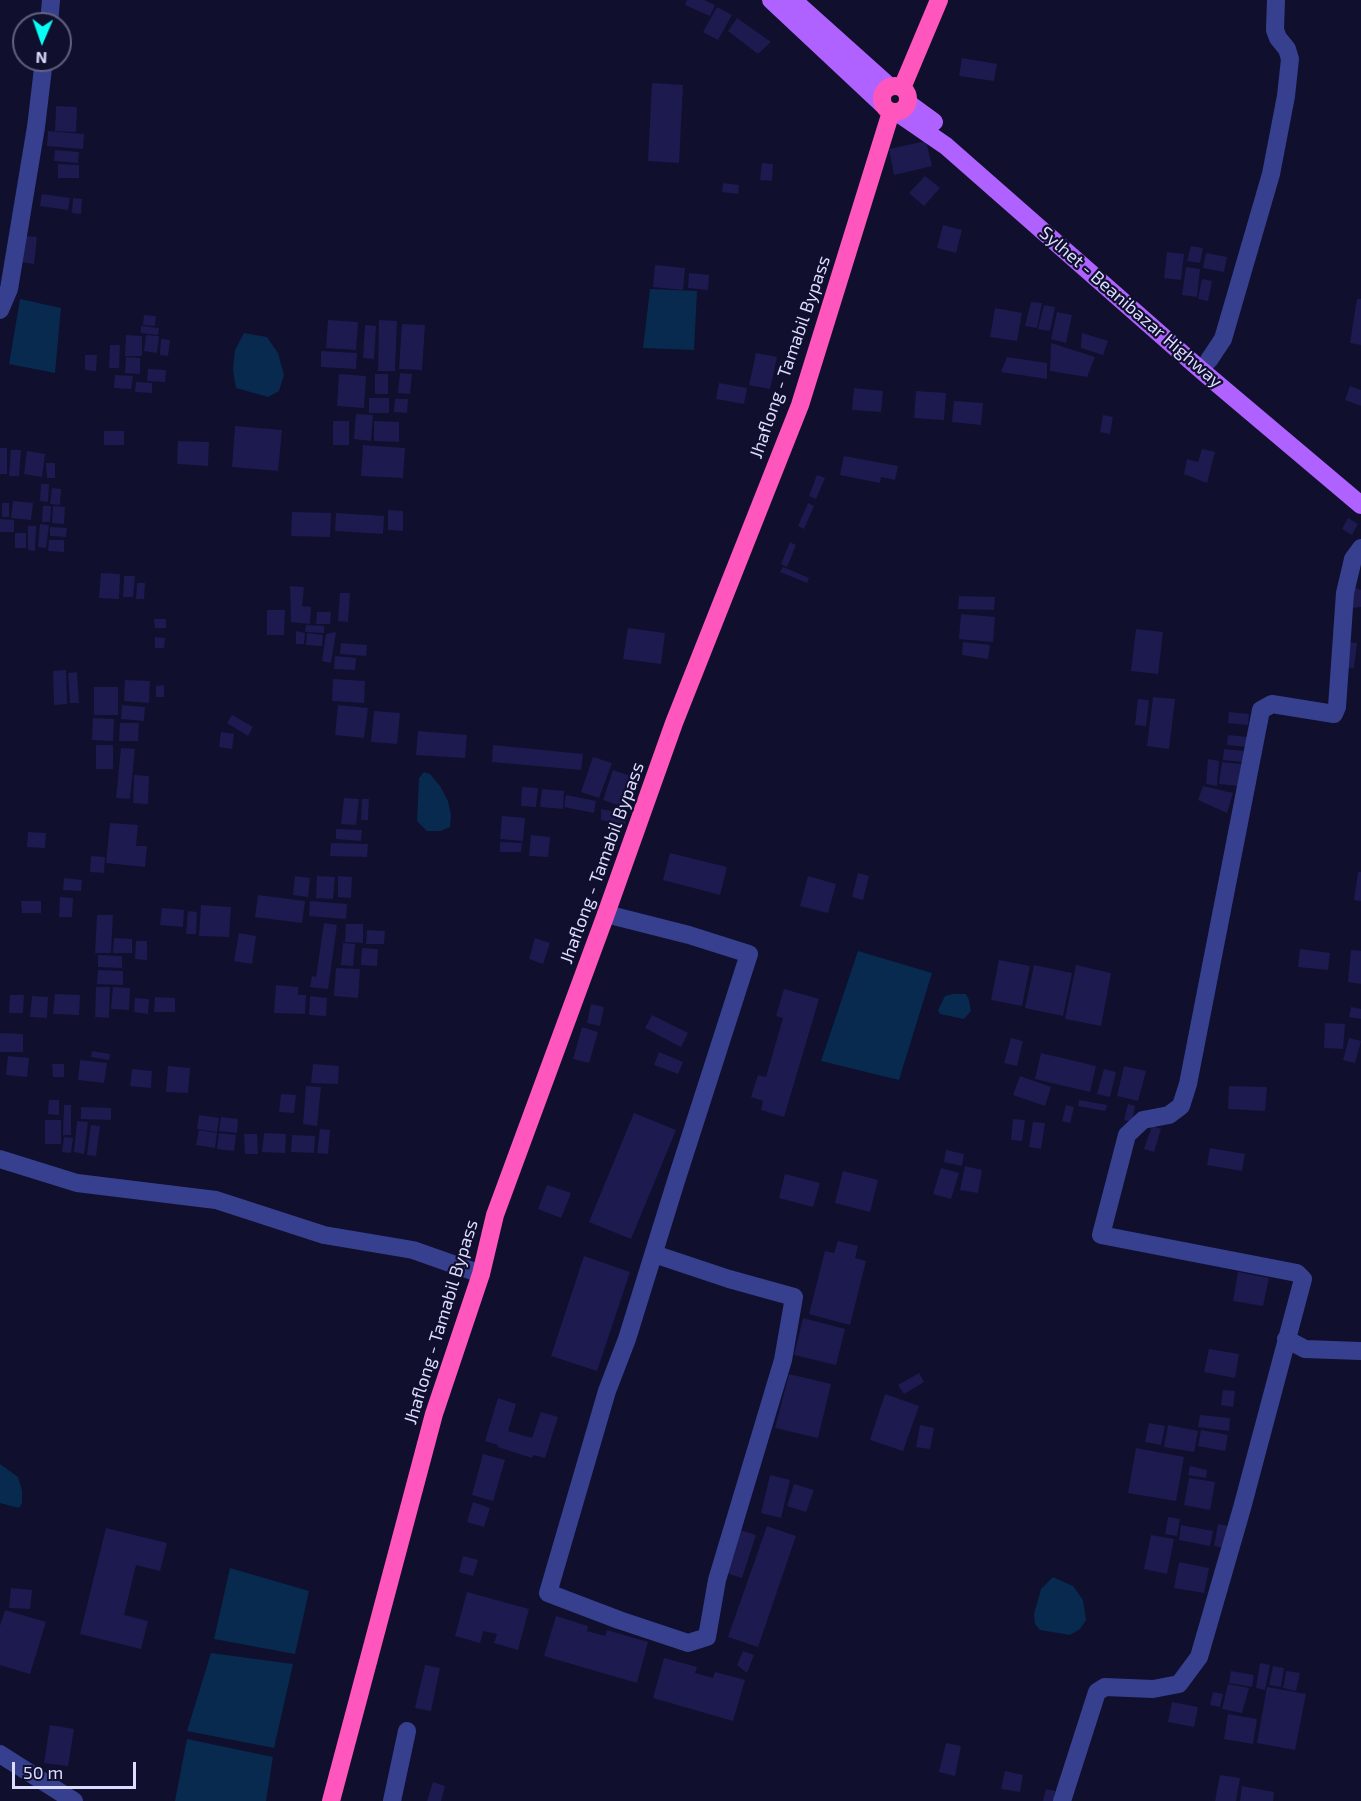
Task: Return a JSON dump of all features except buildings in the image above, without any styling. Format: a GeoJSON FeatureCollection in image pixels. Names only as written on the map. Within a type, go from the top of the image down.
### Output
{"type":"FeatureCollection","features":[{"type":"Feature","properties":{"kind":"highway","name":"Jhaflong - Tamabil Bypass"},"geometry":{"type":"LineString","coordinates":[[331,1801],[434,1414],[481,1274],[495,1215],[674,723],[800,405],[895,101],[939,0]]}},
{"type":"Feature","properties":{"kind":"main road"},"geometry":{"type":"LineString","coordinates":[[771,0],[895,101]]}},
{"type":"Feature","properties":{"kind":"main road"},"geometry":{"type":"LineString","coordinates":[[793,0],[895,101]]}},
{"type":"Feature","properties":{"kind":"main road","name":"Sylhet - Beanibazar Highway"},"geometry":{"type":"LineString","coordinates":[[895,101],[953,136],[1209,360],[1361,489]]}},
{"type":"Feature","properties":{"kind":"main road","name":"Sylhet - Beanibazar Highway"},"geometry":{"type":"LineString","coordinates":[[895,101],[1202,370],[1361,505]]}},
{"type":"Feature","properties":{"kind":"street"},"geometry":{"type":"LineString","coordinates":[[1209,360],[1223,339],[1271,174],[1286,96],[1290,59],[1287,49],[1275,30],[1276,0]]}},
{"type":"Feature","properties":{"kind":"street"},"geometry":{"type":"LineString","coordinates":[[0,310],[9,289],[36,127],[43,72]]}},
{"type":"Feature","properties":{"kind":"street"},"geometry":{"type":"LineString","coordinates":[[1062,1801],[1097,1692],[1105,1687],[1153,1689],[1179,1684],[1199,1657],[1242,1508],[1303,1279],[1296,1273],[1101,1235],[1127,1135],[1143,1120],[1168,1116],[1181,1106],[1188,1084],[1261,710],[1272,704],[1334,714],[1337,707],[1345,593],[1353,559],[1361,548]]}},
{"type":"Feature","properties":{"kind":"street"},"geometry":{"type":"LineString","coordinates":[[606,914],[689,935],[749,954],[627,1339],[608,1391],[548,1593],[688,1643],[707,1637],[717,1580],[783,1360],[794,1297],[729,1279],[654,1254]]}},
{"type":"Feature","properties":{"kind":"street"},"geometry":{"type":"LineString","coordinates":[[0,1159],[77,1183],[216,1200],[324,1235],[413,1250],[481,1274]]}},
{"type":"Feature","properties":{"kind":"street"},"geometry":{"type":"LineString","coordinates":[[1286,1339],[1305,1349],[1361,1351]]}},
{"type":"Feature","properties":{"kind":"street"},"geometry":{"type":"LineString","coordinates":[[392,1801],[408,1731]]}},
{"type":"Feature","properties":{"kind":"street"},"geometry":{"type":"LineString","coordinates":[[0,1754],[74,1801]]}},
{"type":"Feature","properties":{"kind":"water"},"geometry":{"type":"Polygon","coordinates":[[[650,289],[697,291],[694,350],[643,348],[650,289]]]}},
{"type":"Feature","properties":{"kind":"water"},"geometry":{"type":"Polygon","coordinates":[[[20,299],[61,308],[55,373],[9,364],[20,299]]]}},
{"type":"Feature","properties":{"kind":"water"},"geometry":{"type":"Polygon","coordinates":[[[244,333],[267,337],[278,353],[284,375],[279,391],[268,397],[236,388],[233,370],[235,350],[244,333]]]}},
{"type":"Feature","properties":{"kind":"water"},"geometry":{"type":"Polygon","coordinates":[[[424,772],[430,774],[440,786],[448,801],[451,815],[450,827],[440,831],[427,831],[417,821],[419,778],[424,772]]]}},
{"type":"Feature","properties":{"kind":"water"},"geometry":{"type":"Polygon","coordinates":[[[858,951],[932,973],[899,1080],[821,1061],[858,951]]]}},
{"type":"Feature","properties":{"kind":"water"},"geometry":{"type":"Polygon","coordinates":[[[966,994],[969,1000],[971,1011],[964,1019],[940,1014],[938,1010],[945,996],[966,994]]]}},
{"type":"Feature","properties":{"kind":"water"},"geometry":{"type":"Polygon","coordinates":[[[0,1464],[18,1477],[22,1491],[22,1503],[19,1508],[0,1503],[0,1464]]]}},
{"type":"Feature","properties":{"kind":"water"},"geometry":{"type":"Polygon","coordinates":[[[230,1568],[309,1591],[295,1654],[214,1639],[230,1568]]]}},
{"type":"Feature","properties":{"kind":"water"},"geometry":{"type":"Polygon","coordinates":[[[1053,1577],[1073,1586],[1083,1600],[1086,1620],[1080,1629],[1070,1635],[1040,1630],[1035,1624],[1034,1614],[1041,1589],[1053,1577]]]}},
{"type":"Feature","properties":{"kind":"water"},"geometry":{"type":"Polygon","coordinates":[[[211,1653],[293,1664],[274,1748],[187,1731],[211,1653]]]}},
{"type":"Feature","properties":{"kind":"water"},"geometry":{"type":"Polygon","coordinates":[[[187,1739],[273,1757],[266,1801],[175,1801],[187,1739]]]}}]}
